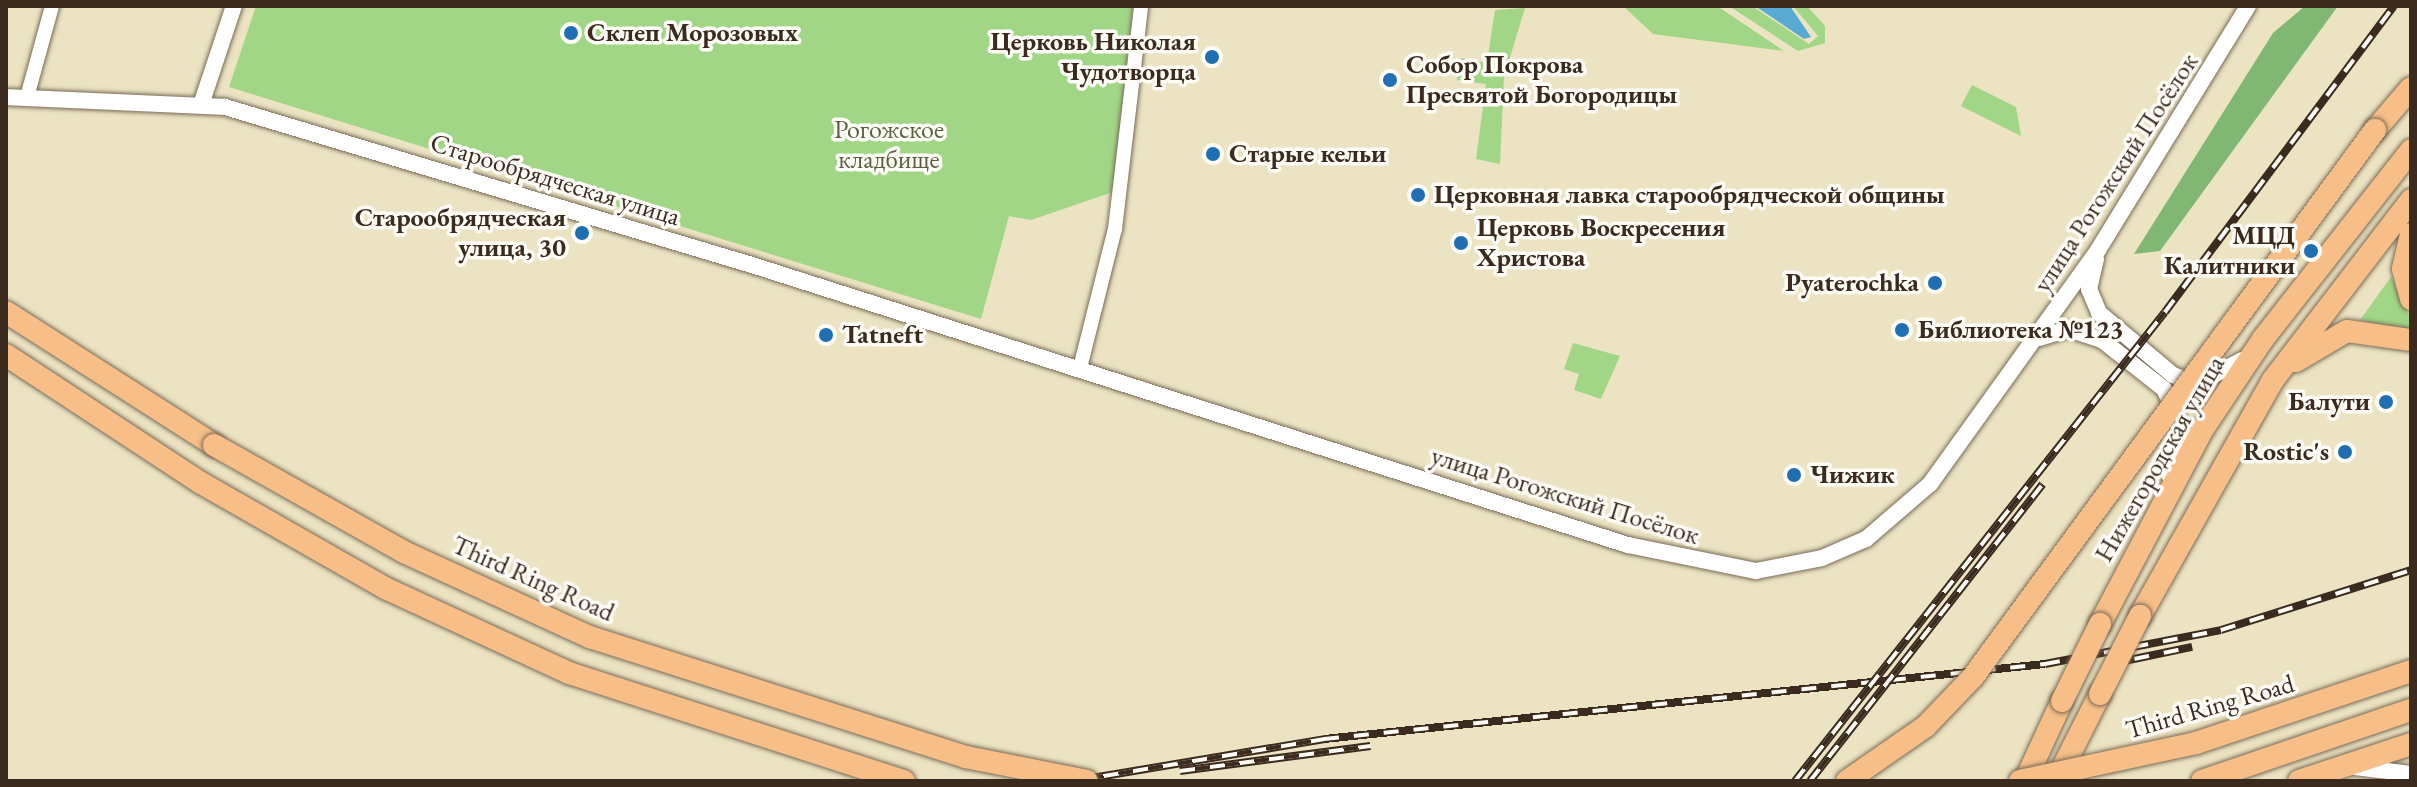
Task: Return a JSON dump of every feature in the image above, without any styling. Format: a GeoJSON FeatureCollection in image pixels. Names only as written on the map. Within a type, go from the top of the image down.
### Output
{"type":"FeatureCollection","features":[{"type":"Feature","properties":{"kind":"main road"},"geometry":{"type":"LineString","coordinates":[[1847,781],[1926,726],[1973,677],[2375,130],[2411,88]]}},
{"type":"Feature","properties":{"kind":"main road","name":"Нижегородская улица"},"geometry":{"type":"LineString","coordinates":[[2022,781],[2160,506],[2263,339],[2411,150]]}},
{"type":"Feature","properties":{"kind":"main road"},"geometry":{"type":"LineString","coordinates":[[2056,781],[2140,616],[2273,380],[2411,200]]}},
{"type":"Feature","properties":{"kind":"main road"},"geometry":{"type":"LineString","coordinates":[[2411,234],[2403,269],[2411,299]]}},
{"type":"Feature","properties":{"kind":"main road"},"geometry":{"type":"LineString","coordinates":[[6,299],[77,357]]}},
{"type":"Feature","properties":{"kind":"main road","name":"Third Ring Road"},"geometry":{"type":"LineString","coordinates":[[6,312],[214,445],[404,552],[590,637],[966,757],[1087,781]]}},
{"type":"Feature","properties":{"kind":"main road"},"geometry":{"type":"LineString","coordinates":[[2273,380],[2347,331],[2411,340]]}},
{"type":"Feature","properties":{"kind":"main road"},"geometry":{"type":"LineString","coordinates":[[6,355],[201,483],[385,588],[526,653],[904,781]]}},
{"type":"Feature","properties":{"kind":"main road"},"geometry":{"type":"LineString","coordinates":[[6,362],[54,387]]}},
{"type":"Feature","properties":{"kind":"main road","name":"Third Ring Road"},"geometry":{"type":"LineString","coordinates":[[2022,781],[2196,743],[2411,671]]}},
{"type":"Feature","properties":{"kind":"main road"},"geometry":{"type":"LineString","coordinates":[[2072,781],[2100,694]]}},
{"type":"Feature","properties":{"kind":"main road"},"geometry":{"type":"LineString","coordinates":[[2202,781],[2411,710]]}},
{"type":"Feature","properties":{"kind":"main road"},"geometry":{"type":"LineString","coordinates":[[2299,781],[2411,744]]}},
{"type":"Feature","properties":{"kind":"street"},"geometry":{"type":"LineString","coordinates":[[27,97],[52,6]]}},
{"type":"Feature","properties":{"kind":"street"},"geometry":{"type":"LineString","coordinates":[[202,102],[234,6]]}},
{"type":"Feature","properties":{"kind":"street"},"geometry":{"type":"LineString","coordinates":[[1080,368],[1115,229],[1141,6]]}},
{"type":"Feature","properties":{"kind":"street","name":"улица Рогожский Посёлок"},"geometry":{"type":"LineString","coordinates":[[1080,368],[1628,545],[1756,571],[1822,558],[1892,522],[1930,484],[2098,250],[2248,6]]}},
{"type":"Feature","properties":{"kind":"street","name":"Старообрядческая улица"},"geometry":{"type":"LineString","coordinates":[[6,97],[202,102],[1080,368]]}},
{"type":"Feature","properties":{"kind":"street"},"geometry":{"type":"LineString","coordinates":[[2098,250],[2089,289],[2099,313],[2185,382],[2225,374],[2263,339]]}},
{"type":"Feature","properties":{"kind":"street"},"geometry":{"type":"LineString","coordinates":[[2032,344],[2049,330],[2085,333],[2173,400],[2182,428],[2160,506]]}},
{"type":"Feature","properties":{"kind":"street"},"geometry":{"type":"LineString","coordinates":[[2328,773],[2411,774]]}},
{"type":"Feature","properties":{"kind":"green space","name":"Рогожское кладбище"},"geometry":{"type":"Polygon","coordinates":[[[256,6],[1133,6],[1113,192],[1031,220],[1009,216],[981,319],[229,87],[256,6]]]}},
{"type":"Feature","properties":{"kind":"green space"},"geometry":{"type":"Polygon","coordinates":[[[1623,6],[1717,6],[1784,51],[1653,34],[1623,6]]]}},
{"type":"Feature","properties":{"kind":"green space"},"geometry":{"type":"Polygon","coordinates":[[[1729,6],[1752,6],[1809,44],[1818,36],[1793,6],[1807,6],[1825,26],[1825,43],[1798,51],[1729,6]]]}},
{"type":"Feature","properties":{"kind":"green space"},"geometry":{"type":"Polygon","coordinates":[[[2305,6],[2338,6],[2160,251],[2134,254],[2273,33],[2305,6]]]}},
{"type":"Feature","properties":{"kind":"green space"},"geometry":{"type":"Polygon","coordinates":[[[1525,8],[1504,77],[1500,164],[1476,159],[1486,84],[1457,80],[1461,58],[1487,63],[1495,10],[1525,8]]]}},
{"type":"Feature","properties":{"kind":"green space"},"geometry":{"type":"Polygon","coordinates":[[[1972,85],[2016,107],[2021,136],[1961,106],[1972,85]]]}},
{"type":"Feature","properties":{"kind":"green space"},"geometry":{"type":"Polygon","coordinates":[[[2391,277],[2411,319],[2411,331],[2360,320],[2391,277]]]}},
{"type":"Feature","properties":{"kind":"green space"},"geometry":{"type":"Polygon","coordinates":[[[1573,343],[1620,356],[1601,399],[1574,390],[1579,374],[1564,369],[1573,343]]]}},
{"type":"Feature","properties":{"kind":"water"},"geometry":{"type":"Polygon","coordinates":[[[1755,6],[1790,6],[1811,37],[1804,39],[1755,6]]]}},
{"type":"Feature","properties":{"kind":"railway"},"geometry":{"type":"LineString","coordinates":[[1795,781],[2165,312],[2394,6]]}},
{"type":"Feature","properties":{"kind":"railway"},"geometry":{"type":"LineString","coordinates":[[1810,781],[2043,484]]}},
{"type":"Feature","properties":{"kind":"railway"},"geometry":{"type":"LineString","coordinates":[[1074,781],[1324,739],[2045,664],[2221,630],[2411,570]]}},
{"type":"Feature","properties":{"kind":"railway"},"geometry":{"type":"LineString","coordinates":[[2105,665],[2192,647]]}},
{"type":"Feature","properties":{"kind":"railway"},"geometry":{"type":"LineString","coordinates":[[1180,771],[1370,746]]}},
{"type":"Feature","properties":{"kind":"place","name":"Склеп Морозовых"},"geometry":{"type":"Point","coordinates":[571,33]}},
{"type":"Feature","properties":{"kind":"place","name":"Церковь Николая Чудотворца"},"geometry":{"type":"Point","coordinates":[1212,57]}},
{"type":"Feature","properties":{"kind":"place","name":"Собор Покрова Пресвятой Богородицы"},"geometry":{"type":"Point","coordinates":[1390,80]}},
{"type":"Feature","properties":{"kind":"place","name":"Старые кельи"},"geometry":{"type":"Point","coordinates":[1213,154]}},
{"type":"Feature","properties":{"kind":"place","name":"Церковная лавка старообрядческой общины"},"geometry":{"type":"Point","coordinates":[1418,195]}},
{"type":"Feature","properties":{"kind":"place","name":"Старообрядческая улица, 30"},"geometry":{"type":"Point","coordinates":[582,233]}},
{"type":"Feature","properties":{"kind":"place","name":"Церковь Воскресения Христова"},"geometry":{"type":"Point","coordinates":[1461,243]}},
{"type":"Feature","properties":{"kind":"place","name":"МЦД Калитники"},"geometry":{"type":"Point","coordinates":[2311,251]}},
{"type":"Feature","properties":{"kind":"place","name":"Pyaterochka"},"geometry":{"type":"Point","coordinates":[1935,283]}},
{"type":"Feature","properties":{"kind":"place","name":"Библиотека №123"},"geometry":{"type":"Point","coordinates":[1902,330]}},
{"type":"Feature","properties":{"kind":"place","name":"Tatneft"},"geometry":{"type":"Point","coordinates":[826,335]}},
{"type":"Feature","properties":{"kind":"place","name":"Балути"},"geometry":{"type":"Point","coordinates":[2386,402]}},
{"type":"Feature","properties":{"kind":"place","name":"Rostic's"},"geometry":{"type":"Point","coordinates":[2345,452]}},
{"type":"Feature","properties":{"kind":"place","name":"Чижик"},"geometry":{"type":"Point","coordinates":[1794,475]}}]}
